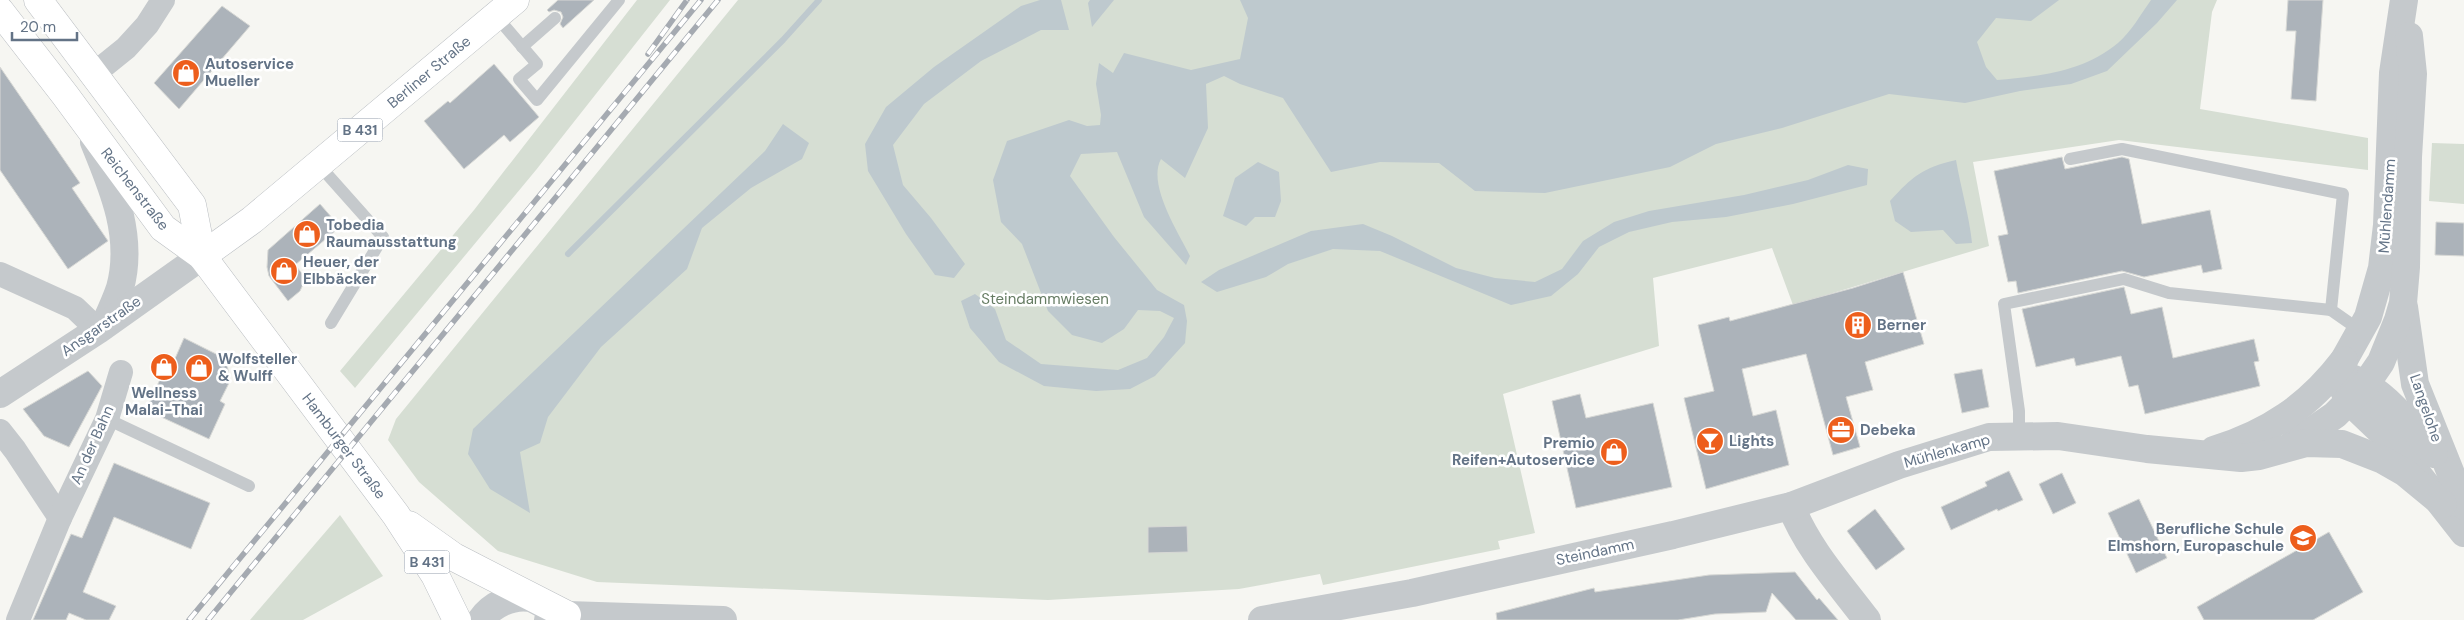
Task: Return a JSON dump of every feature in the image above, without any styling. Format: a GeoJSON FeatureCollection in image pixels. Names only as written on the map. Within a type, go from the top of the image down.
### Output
{"type":"FeatureCollection","features":[{"type":"Feature","properties":{"kind":"main road","name":"Reichenstraße"},"geometry":{"type":"LineString","coordinates":[[38,0],[95,73],[192,205],[202,256]]}},
{"type":"Feature","properties":{"kind":"main road","name":"Berliner Straße"},"geometry":{"type":"LineString","coordinates":[[202,256],[252,220],[505,8]]}},
{"type":"Feature","properties":{"kind":"main road","name":"Reichenstraße"},"geometry":{"type":"LineString","coordinates":[[0,11],[163,228],[202,256]]}},
{"type":"Feature","properties":{"kind":"main road","name":"Hamburger Straße"},"geometry":{"type":"LineString","coordinates":[[202,256],[396,515],[460,617]]}},
{"type":"Feature","properties":{"kind":"main road"},"geometry":{"type":"LineString","coordinates":[[396,515],[454,557],[559,618]]}},
{"type":"Feature","properties":{"kind":"street"},"geometry":{"type":"LineString","coordinates":[[95,73],[126,48],[146,25],[162,0]]}},
{"type":"Feature","properties":{"kind":"street","name":"Mühlendamm"},"geometry":{"type":"LineString","coordinates":[[2345,382],[2381,362],[2403,303],[2413,74],[2405,0]]}},
{"type":"Feature","properties":{"kind":"street","name":"Mühlendamm"},"geometry":{"type":"LineString","coordinates":[[2345,382],[2361,331],[2368,317],[2382,268],[2387,225],[2393,73],[2405,0]]}},
{"type":"Feature","properties":{"kind":"street"},"geometry":{"type":"LineString","coordinates":[[0,274],[75,308],[101,327],[120,288],[125,247],[116,195],[88,126]]}},
{"type":"Feature","properties":{"kind":"street","name":"Ansgarstraße"},"geometry":{"type":"LineString","coordinates":[[0,394],[101,327],[202,256]]}},
{"type":"Feature","properties":{"kind":"street","name":"Langelohe"},"geometry":{"type":"LineString","coordinates":[[2403,303],[2415,384],[2454,497],[2464,533]]}},
{"type":"Feature","properties":{"kind":"street","name":"An der Bahn"},"geometry":{"type":"LineString","coordinates":[[18,620],[60,518],[106,419],[121,372]]}},
{"type":"Feature","properties":{"kind":"street","name":"Langelohe"},"geometry":{"type":"LineString","coordinates":[[2345,382],[2394,444],[2454,497]]}},
{"type":"Feature","properties":{"kind":"street","name":"Mühlenkamp"},"geometry":{"type":"LineString","coordinates":[[2287,447],[2335,415],[2345,382]]}},
{"type":"Feature","properties":{"kind":"street","name":"Mühlenkamp"},"geometry":{"type":"LineString","coordinates":[[2200,454],[2245,440],[2269,428],[2345,382]]}},
{"type":"Feature","properties":{"kind":"street"},"geometry":{"type":"LineString","coordinates":[[0,431],[16,450],[60,518]]}},
{"type":"Feature","properties":{"kind":"street","name":"Mühlenkamp"},"geometry":{"type":"LineString","coordinates":[[1791,506],[1945,449],[1989,437],[2019,436],[2058,436],[2147,449],[2241,458],[2259,456],[2287,447],[2324,442],[2357,449],[2384,460],[2454,497]]}},
{"type":"Feature","properties":{"kind":"street"},"geometry":{"type":"LineString","coordinates":[[1791,506],[1798,524],[1810,544],[1867,620]]}},
{"type":"Feature","properties":{"kind":"street","name":"Steindamm"},"geometry":{"type":"LineString","coordinates":[[1262,620],[1412,593],[1673,535],[1791,506]]}},
{"type":"Feature","properties":{"kind":"street"},"geometry":{"type":"LineString","coordinates":[[481,620],[486,613],[505,601],[530,598],[559,618],[723,620]]}},
{"type":"Feature","properties":{"kind":"lane"},"geometry":{"type":"LineString","coordinates":[[505,8],[522,47],[537,64],[519,79],[537,100],[620,0]]}},
{"type":"Feature","properties":{"kind":"lane"},"geometry":{"type":"LineString","coordinates":[[522,47],[555,18]]}},
{"type":"Feature","properties":{"kind":"lane"},"geometry":{"type":"LineString","coordinates":[[2070,159],[2122,149],[2343,194],[2331,310]]}},
{"type":"Feature","properties":{"kind":"lane"},"geometry":{"type":"LineString","coordinates":[[318,164],[383,237],[332,323]]}},
{"type":"Feature","properties":{"kind":"lane"},"geometry":{"type":"LineString","coordinates":[[2019,436],[2019,411],[2004,304],[2124,279],[2169,294],[2331,310],[2361,331]]}},
{"type":"Feature","properties":{"kind":"lane"},"geometry":{"type":"LineString","coordinates":[[106,419],[249,486]]}},
{"type":"Feature","properties":{"kind":"green space"},"geometry":{"type":"Polygon","coordinates":[[[637,0],[670,0],[536,170],[355,388],[340,371],[474,210],[637,0]]]}},
{"type":"Feature","properties":{"kind":"green space","name":"Steindammwiesen"},"geometry":{"type":"Polygon","coordinates":[[[738,0],[2217,0],[2212,12],[2200,109],[2368,138],[2368,170],[2119,140],[1973,162],[1989,246],[1793,305],[1772,248],[1653,278],[1659,346],[1503,394],[1535,533],[1498,541],[1500,549],[1323,585],[1320,574],[1239,589],[1048,600],[597,582],[498,551],[419,482],[388,440],[396,419],[738,0]]]}},
{"type":"Feature","properties":{"kind":"green space"},"geometry":{"type":"Polygon","coordinates":[[[2432,143],[2464,144],[2464,204],[2429,201],[2432,143]]]}},
{"type":"Feature","properties":{"kind":"green space"},"geometry":{"type":"Polygon","coordinates":[[[340,515],[383,576],[303,620],[250,620],[340,515]]]}},
{"type":"Feature","properties":{"kind":"shaded area"},"geometry":{"type":"Polygon","coordinates":[[[1040,0],[1061,0],[1069,30],[1041,30],[981,61],[924,104],[893,145],[903,185],[931,218],[965,264],[954,278],[935,275],[906,234],[868,171],[865,144],[886,107],[934,67],[1021,6],[1040,0]]]}},
{"type":"Feature","properties":{"kind":"shaded area"},"geometry":{"type":"Polygon","coordinates":[[[1090,0],[1114,0],[1092,27],[1088,3],[1090,0]]]}},
{"type":"Feature","properties":{"kind":"shaded area"},"geometry":{"type":"Polygon","coordinates":[[[1240,0],[2059,0],[2031,21],[1996,18],[1977,42],[1986,67],[1997,80],[2029,77],[2060,71],[2090,60],[2105,53],[2123,39],[2151,0],[2177,0],[2157,23],[2107,71],[2071,84],[2020,91],[1965,103],[1889,94],[1782,128],[1716,144],[1670,167],[1545,193],[1475,191],[1439,163],[1380,162],[1331,172],[1283,98],[1240,84],[1224,76],[1206,84],[1208,128],[1185,178],[1161,159],[1158,169],[1158,181],[1166,208],[1190,256],[1186,265],[1144,217],[1117,152],[1081,154],[1070,176],[1114,237],[1157,290],[1184,305],[1187,321],[1185,343],[1155,376],[1130,389],[1096,391],[1044,386],[999,362],[970,328],[961,301],[975,294],[995,309],[1006,340],[1041,364],[1118,370],[1147,358],[1164,337],[1174,318],[1160,311],[1138,310],[1124,329],[1102,343],[1072,335],[1048,311],[1022,244],[1001,222],[993,180],[1007,141],[1069,120],[1087,126],[1100,125],[1101,115],[1096,84],[1099,63],[1113,73],[1124,53],[1191,70],[1240,59],[1248,18],[1240,0]]]}},
{"type":"Feature","properties":{"kind":"shaded area"},"geometry":{"type":"Polygon","coordinates":[[[783,124],[809,143],[802,159],[751,188],[702,228],[687,269],[601,347],[548,417],[540,443],[520,452],[530,513],[490,489],[468,454],[473,429],[765,151],[783,124]]]}},
{"type":"Feature","properties":{"kind":"shaded area"},"geometry":{"type":"Polygon","coordinates":[[[1956,160],[1972,243],[1956,244],[1943,230],[1911,232],[1895,221],[1890,201],[1905,185],[1926,170],[1956,160]]]}},
{"type":"Feature","properties":{"kind":"shaded area"},"geometry":{"type":"Polygon","coordinates":[[[1258,162],[1279,172],[1281,201],[1275,217],[1255,217],[1246,226],[1223,216],[1235,178],[1258,162]]]}},
{"type":"Feature","properties":{"kind":"shaded area"},"geometry":{"type":"Polygon","coordinates":[[[1848,165],[1868,169],[1867,185],[1793,204],[1726,217],[1672,222],[1629,232],[1599,247],[1578,274],[1551,296],[1511,305],[1380,251],[1333,249],[1288,264],[1266,277],[1217,292],[1201,282],[1219,270],[1311,231],[1363,224],[1392,236],[1456,268],[1495,278],[1535,282],[1562,269],[1583,241],[1614,222],[1649,211],[1744,195],[1808,180],[1848,165]]]}},
{"type":"Feature","properties":{"kind":"building"},"geometry":{"type":"Polygon","coordinates":[[[558,0],[594,0],[563,28],[560,24],[563,17],[561,12],[554,10],[549,12],[547,10],[558,0]]]}},
{"type":"Feature","properties":{"kind":"building"},"geometry":{"type":"Polygon","coordinates":[[[2288,0],[2323,0],[2316,101],[2291,99],[2296,31],[2286,31],[2288,0]]]}},
{"type":"Feature","properties":{"kind":"building"},"geometry":{"type":"Polygon","coordinates":[[[222,6],[250,26],[179,109],[154,83],[222,6]]]}},
{"type":"Feature","properties":{"kind":"building"},"geometry":{"type":"Polygon","coordinates":[[[494,64],[539,117],[510,142],[504,135],[464,169],[424,121],[448,101],[450,103],[494,64]]]}},
{"type":"Feature","properties":{"kind":"building"},"geometry":{"type":"Polygon","coordinates":[[[0,67],[80,183],[72,188],[108,241],[68,269],[0,170],[0,67]]]}},
{"type":"Feature","properties":{"kind":"building"},"geometry":{"type":"Polygon","coordinates":[[[2062,157],[2065,169],[2122,157],[2129,159],[2142,224],[2210,210],[2222,269],[2203,273],[2201,265],[2144,277],[2122,271],[2018,293],[2016,281],[2008,282],[1998,236],[2008,234],[1994,171],[2062,157]]]}},
{"type":"Feature","properties":{"kind":"building"},"geometry":{"type":"Polygon","coordinates":[[[320,204],[340,227],[295,265],[306,278],[300,291],[288,301],[269,276],[267,267],[268,250],[320,204]]]}},
{"type":"Feature","properties":{"kind":"building"},"geometry":{"type":"Polygon","coordinates":[[[2436,222],[2464,223],[2464,256],[2435,255],[2436,222]]]}},
{"type":"Feature","properties":{"kind":"building"},"geometry":{"type":"Polygon","coordinates":[[[1903,272],[1924,344],[1865,362],[1873,390],[1846,397],[1860,447],[1833,455],[1806,354],[1742,369],[1753,416],[1776,410],[1789,465],[1706,489],[1684,398],[1714,391],[1698,325],[1729,317],[1730,321],[1853,288],[1903,272]]]}},
{"type":"Feature","properties":{"kind":"building"},"geometry":{"type":"Polygon","coordinates":[[[2124,287],[2131,314],[2162,307],[2173,358],[2254,339],[2259,361],[2254,362],[2260,386],[2145,414],[2138,385],[2129,387],[2121,356],[2076,366],[2074,358],[2036,367],[2022,309],[2124,287]]]}},
{"type":"Feature","properties":{"kind":"building"},"geometry":{"type":"Polygon","coordinates":[[[184,338],[226,359],[230,381],[220,401],[225,404],[209,439],[146,410],[162,375],[167,377],[184,338]]]}},
{"type":"Feature","properties":{"kind":"building"},"geometry":{"type":"Polygon","coordinates":[[[1982,369],[1989,407],[1962,413],[1954,374],[1982,369]]]}},
{"type":"Feature","properties":{"kind":"building"},"geometry":{"type":"Polygon","coordinates":[[[88,371],[102,386],[69,447],[44,436],[23,409],[88,371]]]}},
{"type":"Feature","properties":{"kind":"building","name":"Premio Reifen+Autoservice"},"geometry":{"type":"Polygon","coordinates":[[[1580,394],[1586,418],[1653,403],[1672,487],[1576,508],[1552,401],[1580,394]]]}},
{"type":"Feature","properties":{"kind":"building"},"geometry":{"type":"Polygon","coordinates":[[[114,463],[210,503],[191,549],[114,517],[83,592],[116,606],[109,620],[86,620],[69,613],[66,620],[33,620],[71,534],[82,538],[114,463]]]}},
{"type":"Feature","properties":{"kind":"building"},"geometry":{"type":"Polygon","coordinates":[[[2009,471],[2023,500],[1998,511],[1997,509],[1951,530],[1941,507],[1987,486],[1985,482],[2009,471]]]}},
{"type":"Feature","properties":{"kind":"building"},"geometry":{"type":"Polygon","coordinates":[[[2062,473],[2076,503],[2053,514],[2039,484],[2062,473]]]}},
{"type":"Feature","properties":{"kind":"building"},"geometry":{"type":"Polygon","coordinates":[[[2139,499],[2167,558],[2136,573],[2108,513],[2139,499]]]}},
{"type":"Feature","properties":{"kind":"building"},"geometry":{"type":"Polygon","coordinates":[[[1875,509],[1905,549],[1876,570],[1847,531],[1875,509]]]}},
{"type":"Feature","properties":{"kind":"building"},"geometry":{"type":"Polygon","coordinates":[[[1187,526],[1188,552],[1148,553],[1148,527],[1187,526]]]}},
{"type":"Feature","properties":{"kind":"building"},"geometry":{"type":"Polygon","coordinates":[[[2329,532],[2363,592],[2313,620],[2204,620],[2197,607],[2329,532]]]}},
{"type":"Feature","properties":{"kind":"building"},"geometry":{"type":"Polygon","coordinates":[[[1795,572],[1817,600],[1819,598],[1838,620],[1796,620],[1772,593],[1766,612],[1715,614],[1678,620],[1497,620],[1496,613],[1594,588],[1595,592],[1709,575],[1795,572]]]}},
{"type":"Feature","properties":{"kind":"waterway"},"geometry":{"type":"LineString","coordinates":[[568,254],[783,40],[819,0]]}},
{"type":"Feature","properties":{"kind":"railway"},"geometry":{"type":"LineString","coordinates":[[648,54],[687,0]]}},
{"type":"Feature","properties":{"kind":"railway"},"geometry":{"type":"LineString","coordinates":[[189,620],[701,0]]}},
{"type":"Feature","properties":{"kind":"railway"},"geometry":{"type":"LineString","coordinates":[[208,620],[718,0]]}},
{"type":"Feature","properties":{"kind":"place","name":"Autoservice Mueller"},"geometry":{"type":"Point","coordinates":[186,73]}},
{"type":"Feature","properties":{"kind":"place","name":"Tobedia Raumausstattung"},"geometry":{"type":"Point","coordinates":[307,234]}},
{"type":"Feature","properties":{"kind":"place","name":"Heuer, der Elbbäcker"},"geometry":{"type":"Point","coordinates":[284,271]}},
{"type":"Feature","properties":{"kind":"place","name":"Berner"},"geometry":{"type":"Point","coordinates":[1858,325]}},
{"type":"Feature","properties":{"kind":"place","name":"Wellness Malai-Thai"},"geometry":{"type":"Point","coordinates":[164,367]}},
{"type":"Feature","properties":{"kind":"place","name":"Wolfsteller & Wulff"},"geometry":{"type":"Point","coordinates":[199,368]}},
{"type":"Feature","properties":{"kind":"place","name":"Debeka"},"geometry":{"type":"Point","coordinates":[1841,430]}},
{"type":"Feature","properties":{"kind":"place","name":"Lights"},"geometry":{"type":"Point","coordinates":[1710,441]}},
{"type":"Feature","properties":{"kind":"place","name":"Premio Reifen+Autoservice"},"geometry":{"type":"Point","coordinates":[1614,452]}},
{"type":"Feature","properties":{"kind":"place","name":"Berufliche Schule Elmshorn, Europaschule"},"geometry":{"type":"Point","coordinates":[2303,538]}}]}
